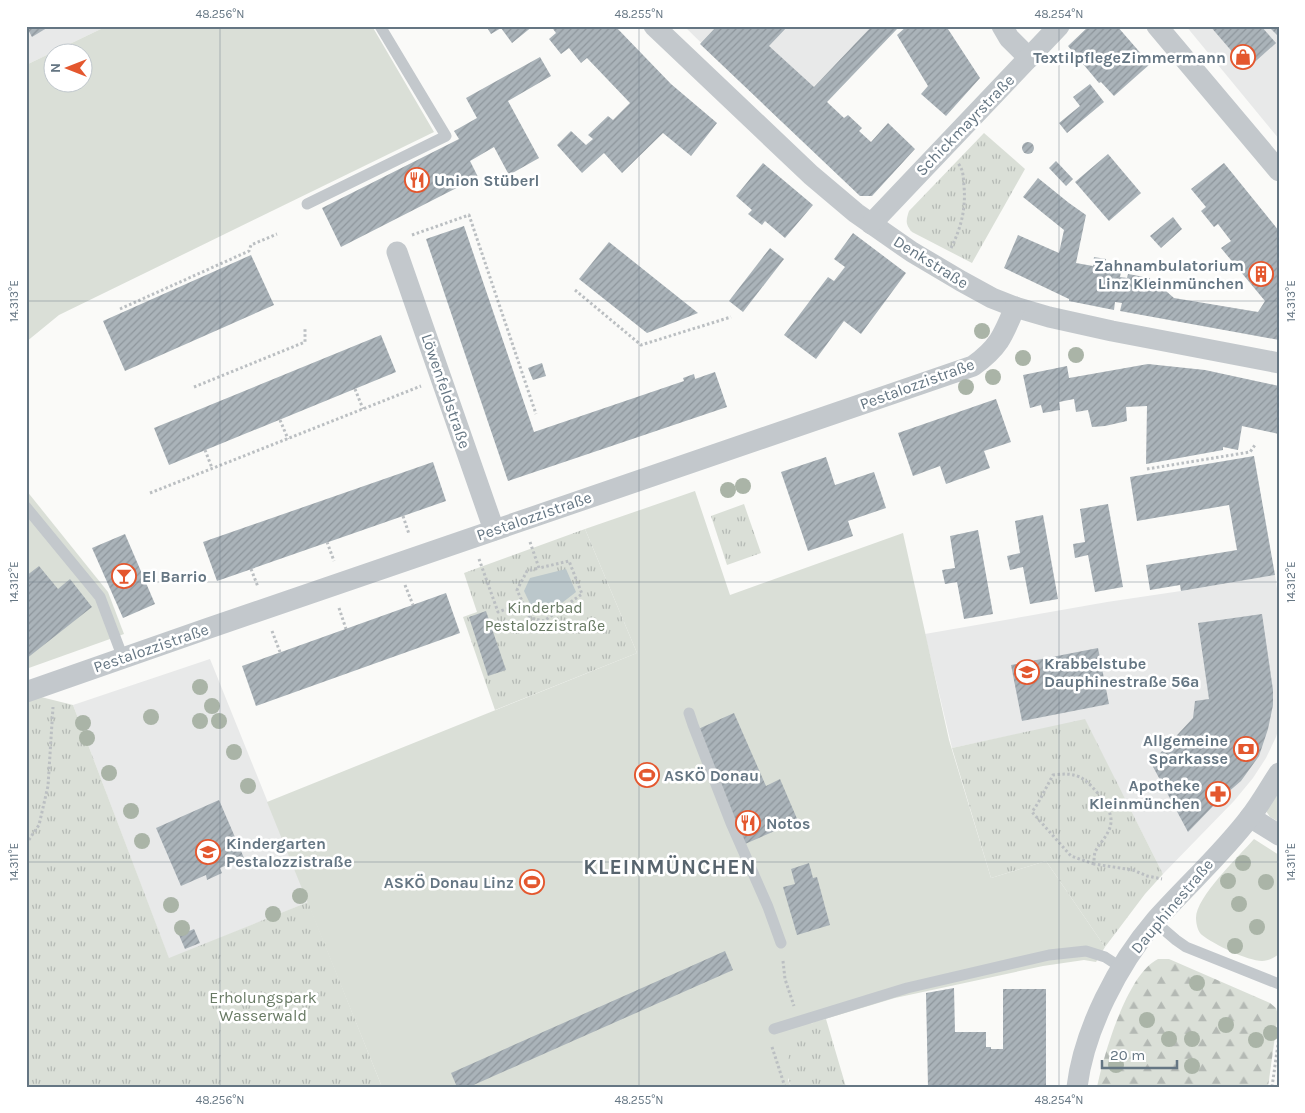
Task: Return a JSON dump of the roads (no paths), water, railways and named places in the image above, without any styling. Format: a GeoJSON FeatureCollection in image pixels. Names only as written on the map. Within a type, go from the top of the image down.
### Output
{"type":"FeatureCollection","features":[{"type":"Feature","properties":{"kind":"street","name":"Denkstraße"},"geometry":{"type":"LineString","coordinates":[[654,26],[812,175],[871,224],[912,252],[992,298],[1014,307],[1112,331],[1279,363]]}},
{"type":"Feature","properties":{"kind":"street"},"geometry":{"type":"LineString","coordinates":[[1002,26],[1009,38],[1029,58]]}},
{"type":"Feature","properties":{"kind":"street","name":"Schickmayrstraße"},"geometry":{"type":"LineString","coordinates":[[871,224],[1060,26]]}},
{"type":"Feature","properties":{"kind":"street"},"geometry":{"type":"LineString","coordinates":[[1157,26],[1279,170]]}},
{"type":"Feature","properties":{"kind":"street","name":"Löwenfeldstraße"},"geometry":{"type":"LineString","coordinates":[[402,244],[494,530]]}},
{"type":"Feature","properties":{"kind":"street","name":"Pestalozzistraße"},"geometry":{"type":"LineString","coordinates":[[26,692],[973,366],[991,352],[1004,333],[1014,307]]}},
{"type":"Feature","properties":{"kind":"street","name":"Dauphinestraße"},"geometry":{"type":"LineString","coordinates":[[1076,1087],[1079,1070],[1090,1036],[1104,1001],[1122,968],[1155,922],[1250,818],[1279,773]]}},
{"type":"Feature","properties":{"kind":"street"},"geometry":{"type":"LineString","coordinates":[[1250,818],[1279,835]]}},
{"type":"Feature","properties":{"kind":"lane"},"geometry":{"type":"LineString","coordinates":[[307,204],[446,136],[380,26]]}},
{"type":"Feature","properties":{"kind":"lane"},"geometry":{"type":"LineString","coordinates":[[26,507],[100,597],[123,658]]}},
{"type":"Feature","properties":{"kind":"lane"},"geometry":{"type":"LineString","coordinates":[[689,713],[730,823],[768,907],[781,943]]}},
{"type":"Feature","properties":{"kind":"lane"},"geometry":{"type":"LineString","coordinates":[[1155,922],[1186,947],[1279,984]]}},
{"type":"Feature","properties":{"kind":"lane"},"geometry":{"type":"LineString","coordinates":[[774,1029],[907,988],[1049,955],[1086,951],[1105,957],[1122,968]]}},
{"type":"Feature","properties":{"kind":"place","name":"TextilpflegeZimmermann"},"geometry":{"type":"Point","coordinates":[1243,57]}},
{"type":"Feature","properties":{"kind":"place","name":"Union Stüberl"},"geometry":{"type":"Point","coordinates":[417,180]}},
{"type":"Feature","properties":{"kind":"place","name":"Zahnambulatorium Linz Kleinmünchen"},"geometry":{"type":"Point","coordinates":[1261,274]}},
{"type":"Feature","properties":{"kind":"place","name":"El Barrio"},"geometry":{"type":"Point","coordinates":[124,576]}},
{"type":"Feature","properties":{"kind":"place","name":"Krabbelstube Dauphinestraße 56a"},"geometry":{"type":"Point","coordinates":[1027,672]}},
{"type":"Feature","properties":{"kind":"place","name":"Allgemeine Sparkasse"},"geometry":{"type":"Point","coordinates":[1246,749]}},
{"type":"Feature","properties":{"kind":"place","name":"ASKÖ Donau"},"geometry":{"type":"Point","coordinates":[647,775]}},
{"type":"Feature","properties":{"kind":"place","name":"Apotheke Kleinmünchen"},"geometry":{"type":"Point","coordinates":[1218,794]}},
{"type":"Feature","properties":{"kind":"place","name":"Notos"},"geometry":{"type":"Point","coordinates":[748,823]}},
{"type":"Feature","properties":{"kind":"place","name":"Kindergarten Pestalozzistraße"},"geometry":{"type":"Point","coordinates":[208,852]}},
{"type":"Feature","properties":{"kind":"place","name":"ASKÖ Donau Linz"},"geometry":{"type":"Point","coordinates":[532,882]}},
{"type":"Feature","properties":{"kind":"district","name":"KLEINMÜNCHEN"},"geometry":{"type":"Point","coordinates":[670,867]}},
{"type":"Feature","properties":{"kind":"park label","name":"Kinderbad Pestalozzistraße"},"geometry":{"type":"Point","coordinates":[545,616]}},
{"type":"Feature","properties":{"kind":"park label","name":"Erholungspark Wasserwald"},"geometry":{"type":"Point","coordinates":[263,1006]}}]}
